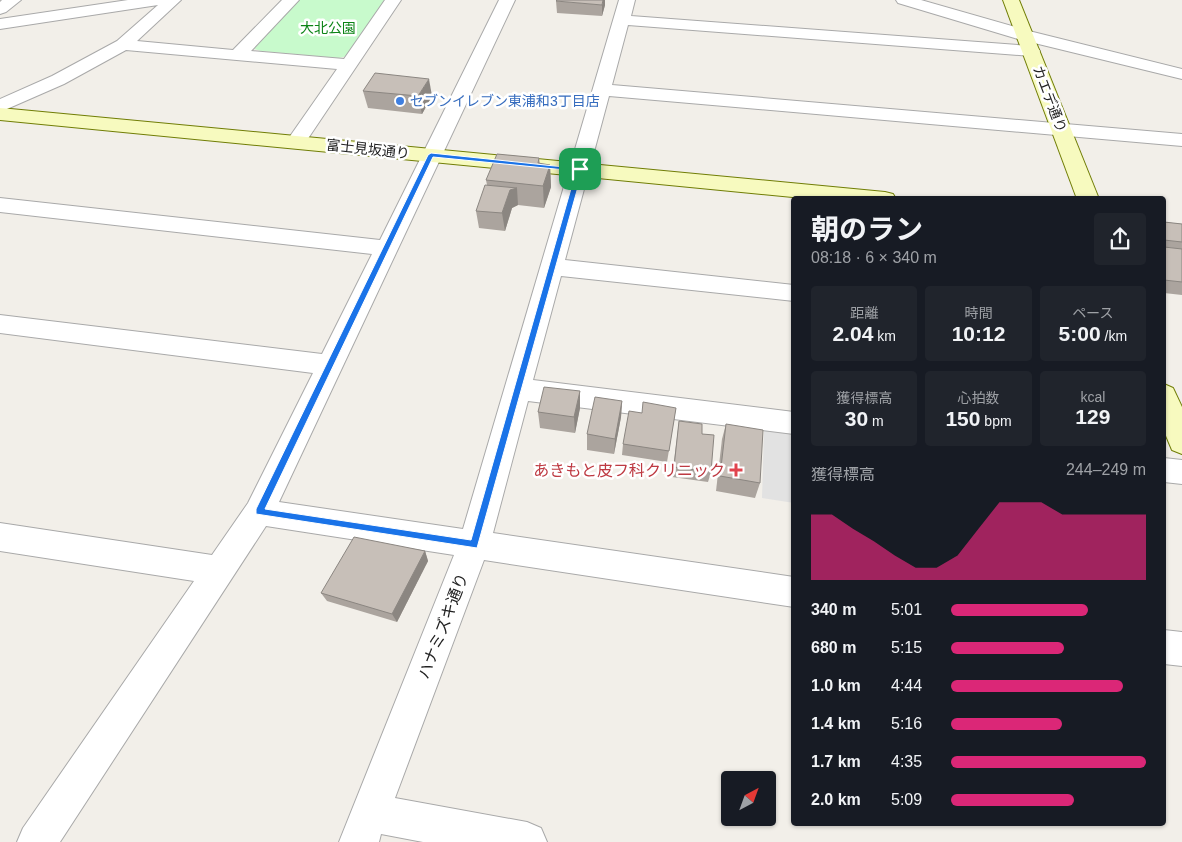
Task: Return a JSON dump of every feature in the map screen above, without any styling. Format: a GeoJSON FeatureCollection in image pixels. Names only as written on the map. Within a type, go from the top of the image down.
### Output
{"type":"FeatureCollection","features":[{"type":"Feature","properties":{"kind":"street"},"geometry":{"type":"LineString","coordinates":[[0,9],[13,0]]}},
{"type":"Feature","properties":{"kind":"street"},"geometry":{"type":"LineString","coordinates":[[0,24],[160,0]]}},
{"type":"Feature","properties":{"kind":"street"},"geometry":{"type":"LineString","coordinates":[[0,106],[58,80],[123,44],[173,0]]}},
{"type":"Feature","properties":{"kind":"street"},"geometry":{"type":"LineString","coordinates":[[237,55],[291,0]]}},
{"type":"Feature","properties":{"kind":"street"},"geometry":{"type":"LineString","coordinates":[[296,142],[393,0]]}},
{"type":"Feature","properties":{"kind":"street"},"geometry":{"type":"LineString","coordinates":[[37,842],[259,512],[507,0]]}},
{"type":"Feature","properties":{"kind":"street"},"geometry":{"type":"LineString","coordinates":[[904,0],[1028,43]]}},
{"type":"Feature","properties":{"kind":"street","name":"カエデ通り"},"geometry":{"type":"LineString","coordinates":[[1011,0],[1087,196]]}},
{"type":"Feature","properties":{"kind":"street"},"geometry":{"type":"LineString","coordinates":[[625,10],[1028,43],[1182,74]]}},
{"type":"Feature","properties":{"kind":"street","name":"ハナミズキ通り"},"geometry":{"type":"LineString","coordinates":[[364,827],[474,545],[625,10]]}},
{"type":"Feature","properties":{"kind":"street"},"geometry":{"type":"LineString","coordinates":[[123,44],[348,65]]}},
{"type":"Feature","properties":{"kind":"street"},"geometry":{"type":"LineString","coordinates":[[602,90],[1182,140]]}},
{"type":"Feature","properties":{"kind":"street","name":"富士見坂通り"},"geometry":{"type":"LineString","coordinates":[[0,114],[854,196]]}},
{"type":"Feature","properties":{"kind":"street"},"geometry":{"type":"LineString","coordinates":[[0,205],[386,248]]}},
{"type":"Feature","properties":{"kind":"street"},"geometry":{"type":"LineString","coordinates":[[553,267],[791,293]]}},
{"type":"Feature","properties":{"kind":"street"},"geometry":{"type":"LineString","coordinates":[[0,324],[331,365]]}},
{"type":"Feature","properties":{"kind":"street"},"geometry":{"type":"LineString","coordinates":[[519,389],[791,424]]}},
{"type":"Feature","properties":{"kind":"street"},"geometry":{"type":"LineString","coordinates":[[1171,401],[1182,442]]}},
{"type":"Feature","properties":{"kind":"street"},"geometry":{"type":"LineString","coordinates":[[1166,470],[1182,472]]}},
{"type":"Feature","properties":{"kind":"street"},"geometry":{"type":"LineString","coordinates":[[259,512],[791,592]]}},
{"type":"Feature","properties":{"kind":"street"},"geometry":{"type":"LineString","coordinates":[[0,537],[221,571]]}},
{"type":"Feature","properties":{"kind":"street"},"geometry":{"type":"LineString","coordinates":[[1166,647],[1182,649]]}},
{"type":"Feature","properties":{"kind":"street"},"geometry":{"type":"LineString","coordinates":[[364,827],[527,842]]}},
{"type":"Feature","properties":{"kind":"green space","name":"大北公園"},"geometry":{"type":"Polygon","coordinates":[[[298,0],[385,0],[347,56],[339,58],[261,51],[252,48],[298,0]]]}},
{"type":"Feature","properties":{"kind":"shaded area"},"geometry":{"type":"Polygon","coordinates":[[[764,430],[791,434],[791,503],[762,498],[764,430]]]}},
{"type":"Feature","properties":{"kind":"building"},"geometry":{"type":"Polygon","coordinates":[[[557,0],[603,0],[602,5],[557,0]]]}},
{"type":"Feature","properties":{"kind":"building"},"geometry":{"type":"Polygon","coordinates":[[[375,73],[429,79],[418,96],[363,91],[375,73]]]}},
{"type":"Feature","properties":{"kind":"building"},"geometry":{"type":"Polygon","coordinates":[[[497,154],[539,158],[538,163],[550,165],[543,186],[486,180],[497,154]]]}},
{"type":"Feature","properties":{"kind":"building"},"geometry":{"type":"Polygon","coordinates":[[[485,185],[517,188],[510,190],[502,213],[476,211],[485,185]]]}},
{"type":"Feature","properties":{"kind":"building"},"geometry":{"type":"Polygon","coordinates":[[[1166,222],[1182,224],[1182,242],[1166,240],[1166,222]]]}},
{"type":"Feature","properties":{"kind":"building"},"geometry":{"type":"Polygon","coordinates":[[[1166,247],[1182,249],[1182,282],[1166,280],[1166,247]]]}},
{"type":"Feature","properties":{"kind":"building"},"geometry":{"type":"Polygon","coordinates":[[[544,387],[580,391],[574,417],[538,412],[544,387]]]}},
{"type":"Feature","properties":{"kind":"building"},"geometry":{"type":"Polygon","coordinates":[[[595,397],[622,401],[615,439],[587,434],[595,397]]]}},
{"type":"Feature","properties":{"kind":"building"},"geometry":{"type":"Polygon","coordinates":[[[643,402],[676,408],[669,451],[623,444],[629,411],[642,413],[643,402]]]}},
{"type":"Feature","properties":{"kind":"building"},"geometry":{"type":"Polygon","coordinates":[[[679,421],[702,424],[702,434],[714,435],[711,472],[674,467],[679,421]]]}},
{"type":"Feature","properties":{"kind":"building"},"geometry":{"type":"Polygon","coordinates":[[[726,424],[763,430],[760,483],[720,476],[726,424]]]}},
{"type":"Feature","properties":{"kind":"building"},"geometry":{"type":"Polygon","coordinates":[[[354,537],[425,551],[392,614],[321,593],[354,537]]]}},
{"type":"Feature","properties":{"kind":"place","name":"セブンイレブン東浦和3丁目店"},"geometry":{"type":"Point","coordinates":[400,101]}},
{"type":"Feature","properties":{"kind":"place","name":"あきもと皮フ科クリニック"},"geometry":{"type":"Point","coordinates":[736,470]}},
{"type":"Feature","properties":{"kind":"route"},"geometry":{"type":"LineString","coordinates":[[431,155],[580,169],[474,545],[259,512],[431,155]]}}]}
